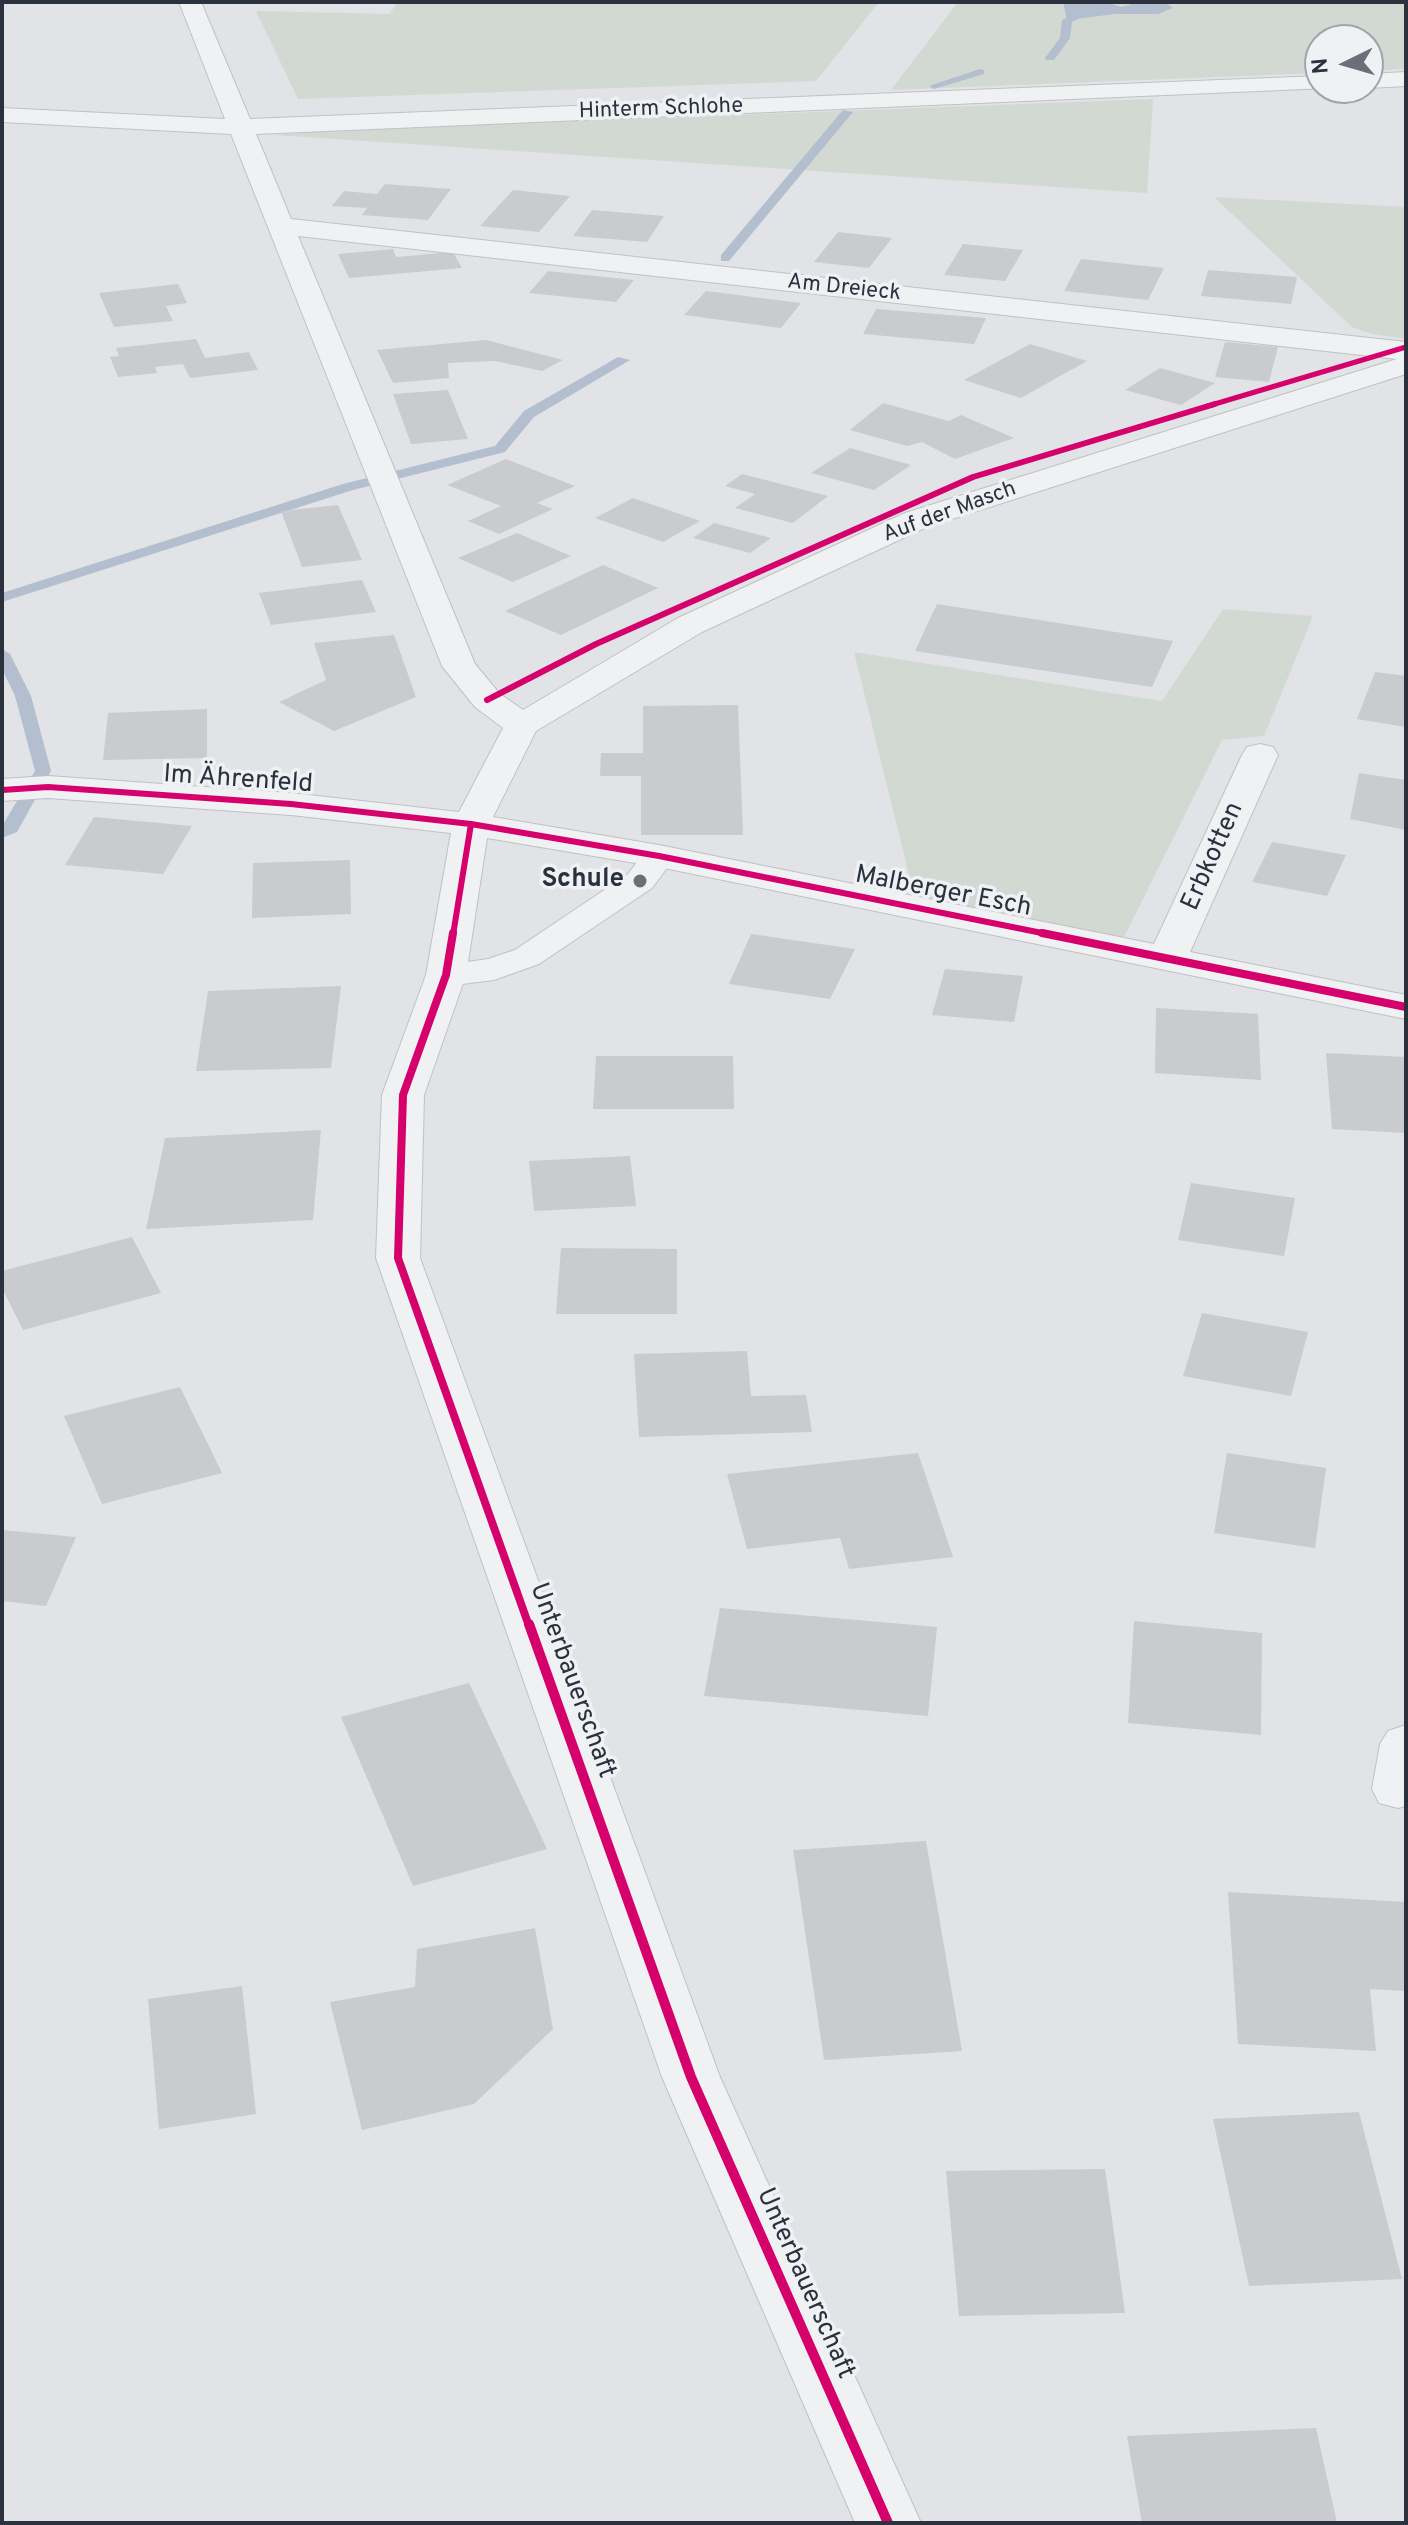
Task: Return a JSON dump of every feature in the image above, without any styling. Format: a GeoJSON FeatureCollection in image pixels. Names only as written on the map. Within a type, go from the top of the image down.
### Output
{"type":"FeatureCollection","features":[{"type":"Feature","properties":{"kind":"street"},"geometry":{"type":"LineString","coordinates":[[190,2],[459,666],[487,700],[522,725],[471,824]]}},
{"type":"Feature","properties":{"kind":"street"},"geometry":{"type":"LineString","coordinates":[[1384,80],[1406,79]]}},
{"type":"Feature","properties":{"kind":"street","name":"Hinterm Schlohe"},"geometry":{"type":"LineString","coordinates":[[2,115],[243,127],[1304,84]]}},
{"type":"Feature","properties":{"kind":"street","name":"Am Dreieck"},"geometry":{"type":"LineString","coordinates":[[282,226],[1406,351]]}},
{"type":"Feature","properties":{"kind":"street","name":"Auf der Masch"},"geometry":{"type":"LineString","coordinates":[[522,725],[690,625],[916,520],[1406,365]]}},
{"type":"Feature","properties":{"kind":"street","name":"Erbkotten"},"geometry":{"type":"LineString","coordinates":[[1167,959],[1260,755]]}},
{"type":"Feature","properties":{"kind":"street","name":"Im Ährenfeld"},"geometry":{"type":"LineString","coordinates":[[2,790],[48,787],[291,804],[471,824]]}},
{"type":"Feature","properties":{"kind":"street","name":"Malberger Esch"},"geometry":{"type":"LineString","coordinates":[[471,824],[659,856],[1406,1007]]}},
{"type":"Feature","properties":{"kind":"street","name":"Unterbauerschaft"},"geometry":{"type":"LineString","coordinates":[[471,824],[446,975],[403,1095],[398,1258],[691,2077],[888,2523]]}},
{"type":"Feature","properties":{"kind":"lane"},"geometry":{"type":"LineString","coordinates":[[446,975],[494,969],[527,957],[640,881],[659,856]]}},
{"type":"Feature","properties":{"kind":"shaded area"},"geometry":{"type":"Polygon","coordinates":[[[397,2],[879,2],[816,81],[298,99],[256,11],[390,14],[397,2]]]}},
{"type":"Feature","properties":{"kind":"shaded area"},"geometry":{"type":"Polygon","coordinates":[[[958,2],[1406,2],[1406,69],[1384,70],[1384,24],[1304,24],[1304,74],[891,90],[958,2]]]}},
{"type":"Feature","properties":{"kind":"shaded area"},"geometry":{"type":"Polygon","coordinates":[[[1153,99],[1147,193],[274,135],[342,130],[1153,99]]]}},
{"type":"Feature","properties":{"kind":"shaded area"},"geometry":{"type":"Polygon","coordinates":[[[1214,197],[1406,207],[1406,339],[1372,334],[1352,327],[1214,197]]]}},
{"type":"Feature","properties":{"kind":"shaded area"},"geometry":{"type":"Polygon","coordinates":[[[1223,609],[1313,616],[1264,736],[1222,740],[1122,941],[914,895],[854,652],[1162,701],[1223,609]]]}},
{"type":"Feature","properties":{"kind":"water"},"geometry":{"type":"Polygon","coordinates":[[[1063,2],[1106,2],[1121,7],[1131,2],[1165,2],[1173,8],[1158,14],[1115,14],[1067,20],[1063,2]]]}},
{"type":"Feature","properties":{"kind":"building"},"geometry":{"type":"Polygon","coordinates":[[[385,184],[451,189],[428,220],[362,215],[367,208],[332,206],[344,191],[377,194],[385,184]]]}},
{"type":"Feature","properties":{"kind":"building"},"geometry":{"type":"Polygon","coordinates":[[[513,190],[570,196],[539,232],[480,226],[513,190]]]}},
{"type":"Feature","properties":{"kind":"building"},"geometry":{"type":"Polygon","coordinates":[[[592,210],[664,216],[647,242],[573,236],[592,210]]]}},
{"type":"Feature","properties":{"kind":"building"},"geometry":{"type":"Polygon","coordinates":[[[838,232],[892,238],[869,268],[814,262],[838,232]]]}},
{"type":"Feature","properties":{"kind":"building"},"geometry":{"type":"Polygon","coordinates":[[[963,244],[1023,250],[1005,281],[944,275],[963,244]]]}},
{"type":"Feature","properties":{"kind":"building"},"geometry":{"type":"Polygon","coordinates":[[[393,249],[396,257],[453,252],[462,268],[349,278],[338,254],[393,249]]]}},
{"type":"Feature","properties":{"kind":"building"},"geometry":{"type":"Polygon","coordinates":[[[1081,259],[1164,268],[1148,300],[1064,291],[1081,259]]]}},
{"type":"Feature","properties":{"kind":"building"},"geometry":{"type":"Polygon","coordinates":[[[1208,270],[1297,277],[1291,304],[1201,296],[1208,270]]]}},
{"type":"Feature","properties":{"kind":"building"},"geometry":{"type":"Polygon","coordinates":[[[548,271],[634,280],[616,302],[529,293],[548,271]]]}},
{"type":"Feature","properties":{"kind":"building"},"geometry":{"type":"Polygon","coordinates":[[[178,284],[187,303],[166,306],[173,321],[114,327],[99,293],[178,284]]]}},
{"type":"Feature","properties":{"kind":"building"},"geometry":{"type":"Polygon","coordinates":[[[706,291],[801,303],[781,328],[684,315],[706,291]]]}},
{"type":"Feature","properties":{"kind":"building"},"geometry":{"type":"Polygon","coordinates":[[[876,309],[986,318],[974,344],[863,334],[876,309]]]}},
{"type":"Feature","properties":{"kind":"building"},"geometry":{"type":"Polygon","coordinates":[[[196,339],[205,358],[249,352],[258,370],[190,378],[183,364],[155,367],[157,373],[118,377],[110,357],[119,356],[116,348],[196,339]]]}},
{"type":"Feature","properties":{"kind":"building"},"geometry":{"type":"Polygon","coordinates":[[[486,340],[563,360],[542,371],[495,361],[448,363],[449,378],[393,383],[377,350],[486,340]]]}},
{"type":"Feature","properties":{"kind":"building"},"geometry":{"type":"Polygon","coordinates":[[[1225,342],[1278,347],[1269,382],[1215,377],[1225,342]]]}},
{"type":"Feature","properties":{"kind":"building"},"geometry":{"type":"Polygon","coordinates":[[[1030,344],[1087,361],[1021,398],[964,380],[1030,344]]]}},
{"type":"Feature","properties":{"kind":"building"},"geometry":{"type":"Polygon","coordinates":[[[1160,368],[1215,383],[1181,405],[1125,390],[1160,368]]]}},
{"type":"Feature","properties":{"kind":"building"},"geometry":{"type":"Polygon","coordinates":[[[448,390],[468,439],[411,444],[393,394],[448,390]]]}},
{"type":"Feature","properties":{"kind":"building"},"geometry":{"type":"Polygon","coordinates":[[[883,403],[949,421],[961,415],[1014,438],[955,459],[922,442],[907,446],[850,430],[883,403]]]}},
{"type":"Feature","properties":{"kind":"building"},"geometry":{"type":"Polygon","coordinates":[[[850,448],[911,465],[874,490],[811,473],[850,448]]]}},
{"type":"Feature","properties":{"kind":"building"},"geometry":{"type":"Polygon","coordinates":[[[506,459],[575,486],[537,503],[553,509],[499,534],[468,521],[501,506],[447,485],[506,459]]]}},
{"type":"Feature","properties":{"kind":"building"},"geometry":{"type":"Polygon","coordinates":[[[742,474],[828,496],[793,523],[735,508],[755,494],[725,486],[742,474]]]}},
{"type":"Feature","properties":{"kind":"building"},"geometry":{"type":"Polygon","coordinates":[[[633,498],[700,521],[663,542],[595,518],[633,498]]]}},
{"type":"Feature","properties":{"kind":"building"},"geometry":{"type":"Polygon","coordinates":[[[338,505],[362,560],[302,567],[281,511],[338,505]]]}},
{"type":"Feature","properties":{"kind":"building"},"geometry":{"type":"Polygon","coordinates":[[[714,523],[771,538],[750,553],[693,538],[714,523]]]}},
{"type":"Feature","properties":{"kind":"building"},"geometry":{"type":"Polygon","coordinates":[[[517,533],[571,556],[513,582],[458,558],[517,533]]]}},
{"type":"Feature","properties":{"kind":"building"},"geometry":{"type":"Polygon","coordinates":[[[603,565],[658,588],[561,635],[505,611],[603,565]]]}},
{"type":"Feature","properties":{"kind":"building"},"geometry":{"type":"Polygon","coordinates":[[[362,580],[376,612],[271,625],[259,593],[362,580]]]}},
{"type":"Feature","properties":{"kind":"building"},"geometry":{"type":"Polygon","coordinates":[[[937,604],[1173,641],[1152,687],[915,651],[937,604]]]}},
{"type":"Feature","properties":{"kind":"building"},"geometry":{"type":"Polygon","coordinates":[[[394,635],[416,697],[334,731],[279,702],[326,680],[314,643],[394,635]]]}},
{"type":"Feature","properties":{"kind":"building"},"geometry":{"type":"Polygon","coordinates":[[[1375,672],[1406,676],[1406,727],[1357,719],[1375,672]]]}},
{"type":"Feature","properties":{"kind":"building"},"geometry":{"type":"Polygon","coordinates":[[[738,705],[743,835],[641,835],[641,776],[600,776],[601,753],[643,753],[643,706],[738,705]]]}},
{"type":"Feature","properties":{"kind":"building"},"geometry":{"type":"Polygon","coordinates":[[[207,709],[207,758],[103,760],[108,713],[207,709]]]}},
{"type":"Feature","properties":{"kind":"building"},"geometry":{"type":"Polygon","coordinates":[[[1359,773],[1406,780],[1406,830],[1350,819],[1359,773]]]}},
{"type":"Feature","properties":{"kind":"building"},"geometry":{"type":"Polygon","coordinates":[[[94,817],[192,826],[163,874],[65,865],[94,817]]]}},
{"type":"Feature","properties":{"kind":"building"},"geometry":{"type":"Polygon","coordinates":[[[1272,842],[1346,855],[1327,896],[1252,882],[1272,842]]]}},
{"type":"Feature","properties":{"kind":"building"},"geometry":{"type":"Polygon","coordinates":[[[350,860],[351,914],[252,918],[253,863],[350,860]]]}},
{"type":"Feature","properties":{"kind":"building"},"geometry":{"type":"Polygon","coordinates":[[[751,934],[855,949],[830,999],[729,984],[751,934]]]}},
{"type":"Feature","properties":{"kind":"building"},"geometry":{"type":"Polygon","coordinates":[[[945,969],[1023,976],[1014,1022],[932,1015],[945,969]]]}},
{"type":"Feature","properties":{"kind":"building"},"geometry":{"type":"Polygon","coordinates":[[[341,986],[331,1068],[196,1071],[208,991],[341,986]]]}},
{"type":"Feature","properties":{"kind":"building"},"geometry":{"type":"Polygon","coordinates":[[[1156,1008],[1258,1014],[1261,1080],[1155,1073],[1156,1008]]]}},
{"type":"Feature","properties":{"kind":"building"},"geometry":{"type":"Polygon","coordinates":[[[1326,1053],[1406,1057],[1406,1133],[1332,1129],[1326,1053]]]}},
{"type":"Feature","properties":{"kind":"building"},"geometry":{"type":"Polygon","coordinates":[[[596,1056],[733,1056],[734,1109],[593,1109],[596,1056]]]}},
{"type":"Feature","properties":{"kind":"building"},"geometry":{"type":"Polygon","coordinates":[[[321,1130],[313,1220],[146,1229],[165,1138],[321,1130]]]}},
{"type":"Feature","properties":{"kind":"building"},"geometry":{"type":"Polygon","coordinates":[[[630,1156],[636,1206],[534,1211],[529,1161],[630,1156]]]}},
{"type":"Feature","properties":{"kind":"building"},"geometry":{"type":"Polygon","coordinates":[[[1191,1183],[1295,1198],[1284,1256],[1178,1240],[1191,1183]]]}},
{"type":"Feature","properties":{"kind":"building"},"geometry":{"type":"Polygon","coordinates":[[[132,1237],[161,1293],[23,1330],[2,1288],[2,1271],[132,1237]]]}},
{"type":"Feature","properties":{"kind":"building"},"geometry":{"type":"Polygon","coordinates":[[[561,1248],[677,1249],[677,1314],[556,1314],[561,1248]]]}},
{"type":"Feature","properties":{"kind":"building"},"geometry":{"type":"Polygon","coordinates":[[[1202,1313],[1308,1332],[1291,1396],[1183,1376],[1202,1313]]]}},
{"type":"Feature","properties":{"kind":"building"},"geometry":{"type":"Polygon","coordinates":[[[747,1351],[751,1396],[806,1395],[812,1432],[639,1437],[634,1354],[747,1351]]]}},
{"type":"Feature","properties":{"kind":"building"},"geometry":{"type":"Polygon","coordinates":[[[180,1387],[222,1473],[102,1504],[64,1416],[180,1387]]]}},
{"type":"Feature","properties":{"kind":"building"},"geometry":{"type":"Polygon","coordinates":[[[918,1453],[953,1557],[849,1569],[840,1538],[747,1549],[727,1474],[918,1453]]]}},
{"type":"Feature","properties":{"kind":"building"},"geometry":{"type":"Polygon","coordinates":[[[1227,1453],[1326,1468],[1315,1548],[1214,1533],[1227,1453]]]}},
{"type":"Feature","properties":{"kind":"building"},"geometry":{"type":"Polygon","coordinates":[[[2,1530],[76,1537],[46,1606],[2,1601],[2,1530]]]}},
{"type":"Feature","properties":{"kind":"building"},"geometry":{"type":"Polygon","coordinates":[[[720,1608],[937,1627],[928,1716],[704,1696],[720,1608]]]}},
{"type":"Feature","properties":{"kind":"building"},"geometry":{"type":"Polygon","coordinates":[[[1134,1621],[1262,1633],[1261,1735],[1128,1723],[1134,1621]]]}},
{"type":"Feature","properties":{"kind":"building"},"geometry":{"type":"Polygon","coordinates":[[[469,1683],[547,1849],[413,1886],[341,1717],[469,1683]]]}},
{"type":"Feature","properties":{"kind":"building"},"geometry":{"type":"Polygon","coordinates":[[[926,1841],[962,2051],[824,2060],[793,1850],[926,1841]]]}},
{"type":"Feature","properties":{"kind":"building"},"geometry":{"type":"Polygon","coordinates":[[[1228,1892],[1406,1902],[1406,1991],[1370,1989],[1376,2051],[1238,2044],[1228,1892]]]}},
{"type":"Feature","properties":{"kind":"building"},"geometry":{"type":"Polygon","coordinates":[[[535,1928],[553,2029],[474,2104],[362,2130],[330,2002],[415,1987],[417,1949],[535,1928]]]}},
{"type":"Feature","properties":{"kind":"building"},"geometry":{"type":"Polygon","coordinates":[[[242,1986],[256,2114],[159,2129],[148,1999],[242,1986]]]}},
{"type":"Feature","properties":{"kind":"building"},"geometry":{"type":"Polygon","coordinates":[[[1359,2112],[1402,2279],[1249,2286],[1213,2119],[1359,2112]]]}},
{"type":"Feature","properties":{"kind":"building"},"geometry":{"type":"Polygon","coordinates":[[[1105,2169],[1125,2313],[959,2316],[946,2171],[1105,2169]]]}},
{"type":"Feature","properties":{"kind":"building"},"geometry":{"type":"Polygon","coordinates":[[[1316,2428],[1337,2523],[1142,2523],[1127,2436],[1316,2428]]]}},
{"type":"Feature","properties":{"kind":"waterway"},"geometry":{"type":"LineString","coordinates":[[1050,58],[1065,38],[1067,20],[1091,11],[1091,2]]}},
{"type":"Feature","properties":{"kind":"waterway"},"geometry":{"type":"LineString","coordinates":[[934,86],[980,72]]}},
{"type":"Feature","properties":{"kind":"waterway"},"geometry":{"type":"LineString","coordinates":[[725,258],[847,112]]}},
{"type":"Feature","properties":{"kind":"waterway"},"geometry":{"type":"LineString","coordinates":[[2,598],[348,487],[500,449],[529,414],[623,360]]}},
{"type":"Feature","properties":{"kind":"waterway"},"geometry":{"type":"LineString","coordinates":[[2,654],[23,696],[43,771],[11,828],[2,833]]}},
{"type":"Feature","properties":{"kind":"cycle path"},"geometry":{"type":"LineString","coordinates":[[487,700],[596,644],[973,477],[1406,347]]}},
{"type":"Feature","properties":{"kind":"cycle path"},"geometry":{"type":"LineString","coordinates":[[2,790],[48,787],[291,804],[471,824],[659,856],[1406,1007]]}},
{"type":"Feature","properties":{"kind":"cycle path"},"geometry":{"type":"LineString","coordinates":[[471,824],[446,975],[403,1095],[398,1258],[691,2077],[888,2523]]}},
{"type":"Feature","properties":{"kind":"place","name":"Schule"},"geometry":{"type":"Point","coordinates":[640,881]}}]}
